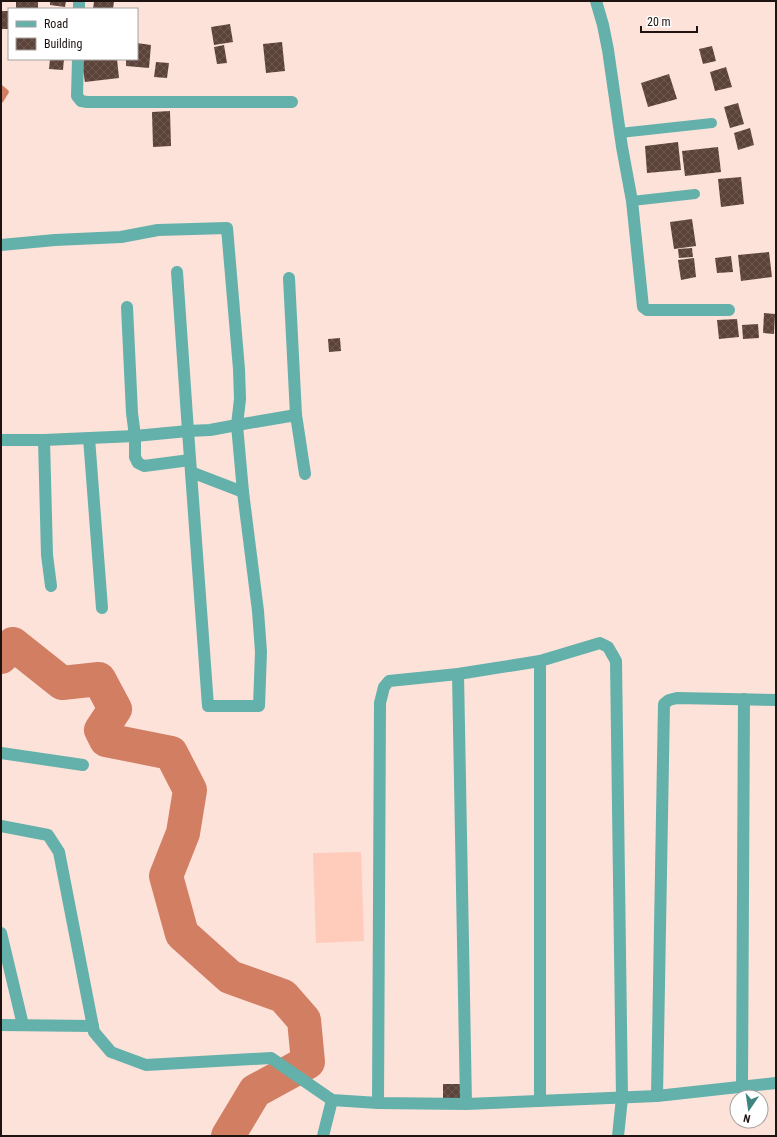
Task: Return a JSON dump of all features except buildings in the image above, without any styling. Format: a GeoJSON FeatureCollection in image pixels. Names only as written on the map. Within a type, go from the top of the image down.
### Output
{"type":"FeatureCollection","features":[{"type":"Feature","properties":{"kind":"street"},"geometry":{"type":"LineString","coordinates":[[596,1],[608,50],[632,201],[643,307],[647,310],[729,310]]}},
{"type":"Feature","properties":{"kind":"street"},"geometry":{"type":"LineString","coordinates":[[78,60],[77,96],[81,100],[87,102],[292,102]]}},
{"type":"Feature","properties":{"kind":"street"},"geometry":{"type":"LineString","coordinates":[[1,245],[55,240],[121,237],[158,230],[227,228],[239,370],[240,399],[237,424],[243,492],[259,618],[261,652],[259,706],[208,706],[177,272]]}},
{"type":"Feature","properties":{"kind":"street"},"geometry":{"type":"LineString","coordinates":[[289,278],[296,415],[305,474]]}},
{"type":"Feature","properties":{"kind":"street"},"geometry":{"type":"LineString","coordinates":[[126,307],[132,412],[135,436],[135,457],[138,463],[144,466],[190,460]]}},
{"type":"Feature","properties":{"kind":"street"},"geometry":{"type":"LineString","coordinates":[[1,440],[44,440],[135,436],[210,430],[237,424],[296,415]]}},
{"type":"Feature","properties":{"kind":"street"},"geometry":{"type":"LineString","coordinates":[[89,438],[102,608]]}},
{"type":"Feature","properties":{"kind":"street"},"geometry":{"type":"LineString","coordinates":[[44,440],[47,555],[51,586]]}},
{"type":"Feature","properties":{"kind":"street"},"geometry":{"type":"LineString","coordinates":[[191,472],[243,492]]}},
{"type":"Feature","properties":{"kind":"street"},"geometry":{"type":"LineString","coordinates":[[378,1103],[380,703],[384,687],[389,681],[458,674],[540,661],[600,643],[608,647],[616,661],[622,1098],[618,1136]]}},
{"type":"Feature","properties":{"kind":"street"},"geometry":{"type":"LineString","coordinates":[[540,661],[540,1101]]}},
{"type":"Feature","properties":{"kind":"street"},"geometry":{"type":"LineString","coordinates":[[458,674],[466,1104]]}},
{"type":"Feature","properties":{"kind":"street"},"geometry":{"type":"LineString","coordinates":[[657,1096],[664,704],[669,700],[677,698],[776,700]]}},
{"type":"Feature","properties":{"kind":"street"},"geometry":{"type":"LineString","coordinates":[[742,1087],[744,699]]}},
{"type":"Feature","properties":{"kind":"street"},"geometry":{"type":"LineString","coordinates":[[1,753],[83,766]]}},
{"type":"Feature","properties":{"kind":"street"},"geometry":{"type":"LineString","coordinates":[[1,826],[48,835],[59,852],[94,1032],[111,1052],[146,1065],[272,1058],[329,1098],[378,1103],[466,1104],[622,1098],[657,1096],[776,1083]]}},
{"type":"Feature","properties":{"kind":"street"},"geometry":{"type":"LineString","coordinates":[[1,933],[23,1025]]}},
{"type":"Feature","properties":{"kind":"street"},"geometry":{"type":"LineString","coordinates":[[1,1025],[93,1026]]}},
{"type":"Feature","properties":{"kind":"street"},"geometry":{"type":"LineString","coordinates":[[323,1136],[329,1098]]}},
{"type":"Feature","properties":{"kind":"lane"},"geometry":{"type":"LineString","coordinates":[[620,132],[712,123]]}},
{"type":"Feature","properties":{"kind":"lane"},"geometry":{"type":"LineString","coordinates":[[632,201],[695,194]]}},
{"type":"Feature","properties":{"kind":"shaded area"},"geometry":{"type":"Polygon","coordinates":[[[361,852],[364,941],[316,943],[313,853],[361,852]]]}},
{"type":"Feature","properties":{"kind":"waterway"},"geometry":{"type":"LineString","coordinates":[[1,88],[6,92],[1,100]]}},
{"type":"Feature","properties":{"kind":"waterway"},"geometry":{"type":"LineString","coordinates":[[1,657],[13,644],[62,683],[99,679],[115,709],[101,730],[106,740],[171,753],[190,790],[183,833],[166,876],[182,934],[230,977],[283,996],[304,1020],[308,1062],[255,1091],[228,1136]]}}]}
